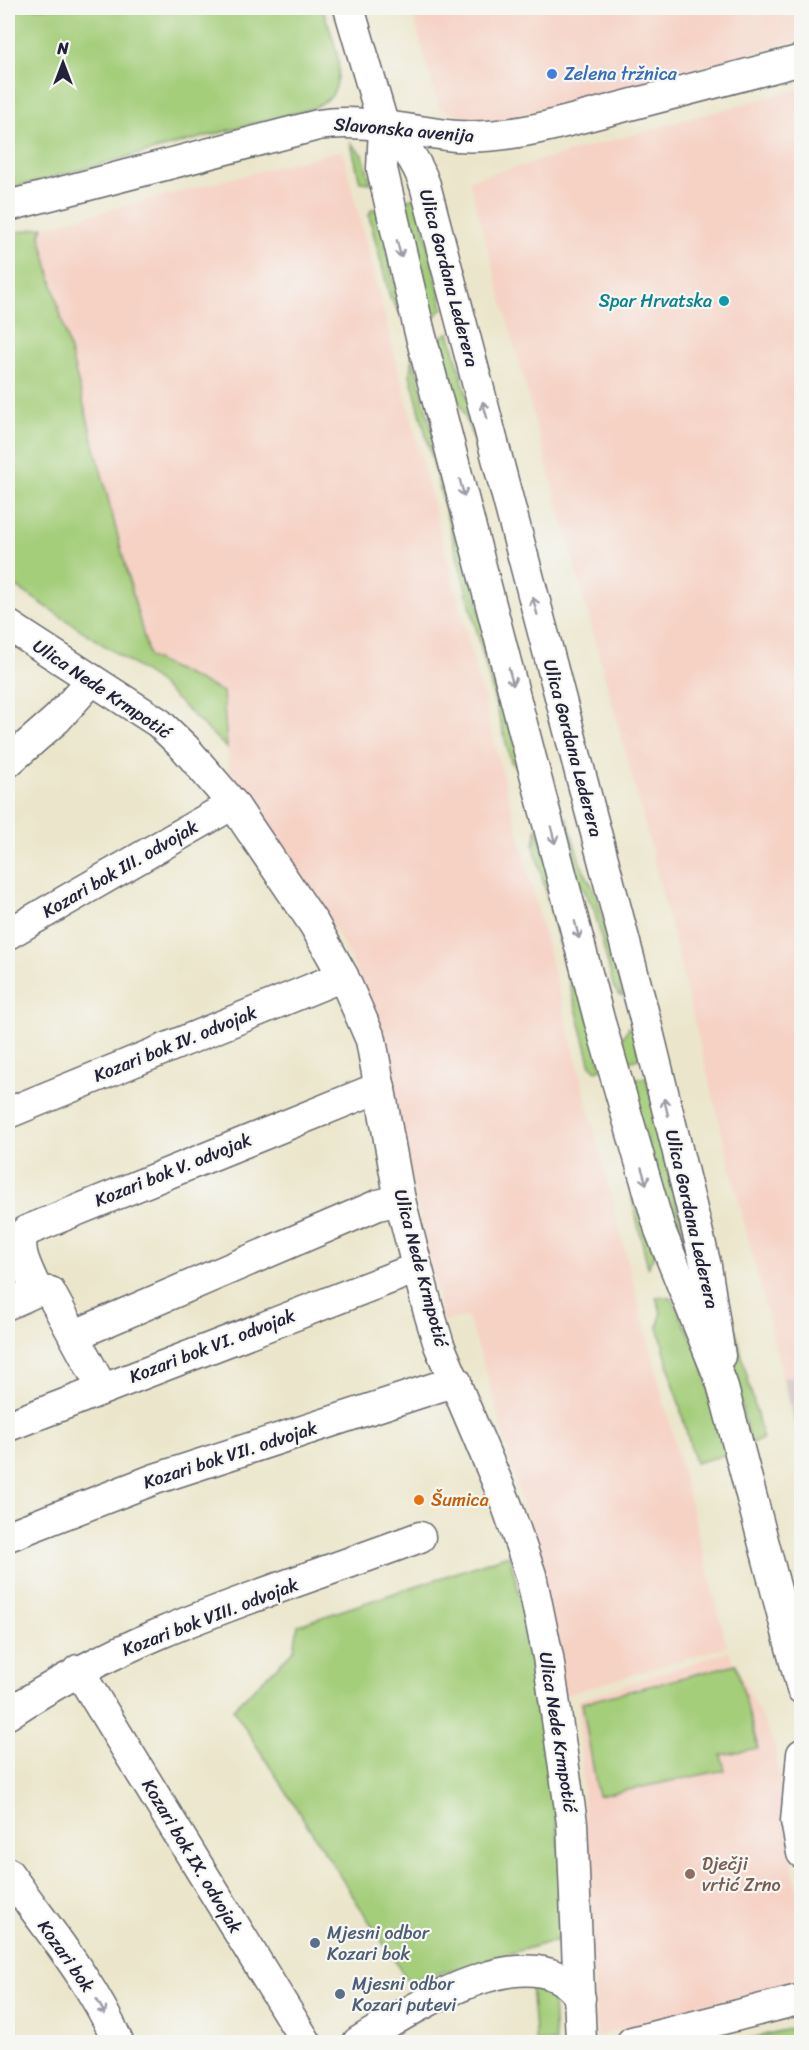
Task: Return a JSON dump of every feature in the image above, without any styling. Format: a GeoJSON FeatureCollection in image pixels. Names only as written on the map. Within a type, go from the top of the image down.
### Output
{"type":"FeatureCollection","features":[{"type":"Feature","properties":{"kind":"street","name":"Ulica Gordana Lederera"},"geometry":{"type":"LineString","coordinates":[[349,8],[384,127],[382,169],[388,204],[599,1019],[660,1230],[722,1384],[801,1689]]}},
{"type":"Feature","properties":{"kind":"street","name":"Slavonska avenija"},"geometry":{"type":"LineString","coordinates":[[8,206],[318,124],[335,122],[458,136],[527,131],[801,60]]}},
{"type":"Feature","properties":{"kind":"street","name":"Ulica Gordana Lederera"},"geometry":{"type":"LineString","coordinates":[[384,127],[407,148],[416,161],[425,184],[643,1011],[706,1266],[719,1345],[722,1384]]}},
{"type":"Feature","properties":{"kind":"street"},"geometry":{"type":"LineString","coordinates":[[425,184],[430,160],[443,144],[458,136]]}},
{"type":"Feature","properties":{"kind":"street","name":"Ulica Nede Krmpotić"},"geometry":{"type":"LineString","coordinates":[[8,626],[159,723],[185,748],[232,804],[314,924],[344,976],[371,1040],[400,1200],[440,1345],[506,1503],[531,1575],[548,1657],[573,1823],[581,2043]]}},
{"type":"Feature","properties":{"kind":"street"},"geometry":{"type":"LineString","coordinates":[[8,762],[57,719],[92,680]]}},
{"type":"Feature","properties":{"kind":"street","name":"Kozari bok III. odvojak"},"geometry":{"type":"LineString","coordinates":[[8,934],[232,804]]}},
{"type":"Feature","properties":{"kind":"street","name":"Kozari bok IV. odvojak"},"geometry":{"type":"LineString","coordinates":[[8,1113],[344,976]]}},
{"type":"Feature","properties":{"kind":"street","name":"Kozari bok V. odvojak"},"geometry":{"type":"LineString","coordinates":[[37,1291],[20,1248],[20,1239],[26,1231],[381,1087]]}},
{"type":"Feature","properties":{"kind":"street"},"geometry":{"type":"LineString","coordinates":[[75,1335],[378,1205],[400,1200]]}},
{"type":"Feature","properties":{"kind":"street","name":"Kozari bok VI. odvojak"},"geometry":{"type":"LineString","coordinates":[[8,1426],[417,1268]]}},
{"type":"Feature","properties":{"kind":"street"},"geometry":{"type":"LineString","coordinates":[[8,1304],[37,1291],[50,1292],[55,1297],[102,1388]]}},
{"type":"Feature","properties":{"kind":"street","name":"Kozari bok VII. odvojak"},"geometry":{"type":"LineString","coordinates":[[8,1536],[155,1479],[456,1381]]}},
{"type":"Feature","properties":{"kind":"street","name":"Kozari bok VIII. odvojak"},"geometry":{"type":"LineString","coordinates":[[8,1714],[78,1670],[142,1640],[420,1537]]}},
{"type":"Feature","properties":{"kind":"street","name":"Kozari bok IX. odvojak"},"geometry":{"type":"LineString","coordinates":[[78,1670],[306,2043]]}},
{"type":"Feature","properties":{"kind":"street"},"geometry":{"type":"LineString","coordinates":[[801,1754],[796,1821],[801,1853]]}},
{"type":"Feature","properties":{"kind":"street","name":"Kozari bok"},"geometry":{"type":"LineString","coordinates":[[8,1873],[101,2007],[118,2043]]}},
{"type":"Feature","properties":{"kind":"street"},"geometry":{"type":"LineString","coordinates":[[358,2043],[427,2000],[481,1980],[515,1971],[555,1953],[571,1940],[578,1927]]}},
{"type":"Feature","properties":{"kind":"street"},"geometry":{"type":"LineString","coordinates":[[515,1971],[545,1972],[559,1977],[567,1981],[580,1998]]}},
{"type":"Feature","properties":{"kind":"street"},"geometry":{"type":"LineString","coordinates":[[632,2043],[801,1999]]}},
{"type":"Feature","properties":{"kind":"shaded area","name":"Zelena tržnica"},"geometry":{"type":"Polygon","coordinates":[[[411,8],[801,8],[801,40],[484,125],[439,108],[411,8]]]}},
{"type":"Feature","properties":{"kind":"shaded area"},"geometry":{"type":"Polygon","coordinates":[[[801,88],[801,1373],[783,1378],[638,797],[469,180],[801,88]]]}},
{"type":"Feature","properties":{"kind":"shaded area"},"geometry":{"type":"Polygon","coordinates":[[[342,150],[727,1646],[565,1695],[534,1548],[489,1381],[468,1317],[443,1321],[407,1156],[355,967],[331,921],[229,773],[223,692],[149,657],[40,235],[43,227],[342,150]]]}},
{"type":"Feature","properties":{"kind":"shaded area"},"geometry":{"type":"Polygon","coordinates":[[[802,1373],[801,1449],[783,1378],[802,1373]]]}},
{"type":"Feature","properties":{"kind":"shaded area","name":"Dječji vrtić Zrno"},"geometry":{"type":"Polygon","coordinates":[[[729,1651],[775,1745],[801,1920],[801,1980],[597,2036],[578,1700],[729,1651]]]}},
{"type":"Feature","properties":{"kind":"green space"},"geometry":{"type":"Polygon","coordinates":[[[8,8],[322,8],[336,51],[337,85],[331,97],[313,108],[8,189],[8,8]]]}},
{"type":"Feature","properties":{"kind":"green space"},"geometry":{"type":"Polygon","coordinates":[[[351,143],[363,156],[371,183],[360,182],[351,143]]]}},
{"type":"Feature","properties":{"kind":"green space"},"geometry":{"type":"Polygon","coordinates":[[[417,197],[443,308],[433,318],[430,318],[399,201],[417,197]]]}},
{"type":"Feature","properties":{"kind":"green space"},"geometry":{"type":"Polygon","coordinates":[[[377,208],[401,315],[390,297],[369,216],[371,210],[377,208]]]}},
{"type":"Feature","properties":{"kind":"green space"},"geometry":{"type":"Polygon","coordinates":[[[43,227],[40,235],[149,657],[223,692],[227,748],[156,680],[8,581],[8,234],[43,227]]]}},
{"type":"Feature","properties":{"kind":"green space"},"geometry":{"type":"Polygon","coordinates":[[[449,332],[495,495],[436,341],[449,332]]]}},
{"type":"Feature","properties":{"kind":"green space"},"geometry":{"type":"Polygon","coordinates":[[[412,355],[524,778],[511,762],[410,374],[412,355]]]}},
{"type":"Feature","properties":{"kind":"green space"},"geometry":{"type":"Polygon","coordinates":[[[567,818],[580,863],[597,896],[623,996],[619,995],[614,988],[594,909],[575,873],[562,821],[567,818]]]}},
{"type":"Feature","properties":{"kind":"green space"},"geometry":{"type":"Polygon","coordinates":[[[537,827],[602,1069],[596,1071],[591,1066],[534,846],[537,827]]]}},
{"type":"Feature","properties":{"kind":"green space"},"geometry":{"type":"Polygon","coordinates":[[[629,1027],[633,1028],[640,1058],[623,1062],[622,1038],[629,1027]]]}},
{"type":"Feature","properties":{"kind":"green space"},"geometry":{"type":"Polygon","coordinates":[[[646,1077],[685,1238],[682,1242],[679,1242],[628,1082],[646,1077]]]}},
{"type":"Feature","properties":{"kind":"green space"},"geometry":{"type":"Polygon","coordinates":[[[624,1164],[629,1169],[655,1254],[648,1267],[624,1164]]]}},
{"type":"Feature","properties":{"kind":"green space"},"geometry":{"type":"Polygon","coordinates":[[[724,1285],[763,1439],[750,1444],[726,1340],[724,1285]]]}},
{"type":"Feature","properties":{"kind":"green space"},"geometry":{"type":"Polygon","coordinates":[[[656,1297],[671,1297],[699,1353],[728,1454],[695,1463],[658,1327],[661,1313],[656,1297]]]}},
{"type":"Feature","properties":{"kind":"green space"},"geometry":{"type":"Polygon","coordinates":[[[509,1555],[534,1647],[569,1921],[557,1940],[408,1982],[233,1709],[294,1650],[298,1625],[509,1555]]]}},
{"type":"Feature","properties":{"kind":"green space"},"geometry":{"type":"Polygon","coordinates":[[[736,1664],[758,1748],[721,1755],[725,1770],[598,1796],[582,1703],[736,1664]]]}},
{"type":"Feature","properties":{"kind":"green space"},"geometry":{"type":"Polygon","coordinates":[[[530,1975],[568,1997],[553,1998],[555,2042],[536,2042],[530,1975]]]}},
{"type":"Feature","properties":{"kind":"green space"},"geometry":{"type":"Polygon","coordinates":[[[801,2008],[801,2042],[736,2042],[797,2027],[794,2013],[801,2008]]]}},
{"type":"Feature","properties":{"kind":"place","name":"Zelena tržnica"},"geometry":{"type":"Point","coordinates":[552,74]}},
{"type":"Feature","properties":{"kind":"place","name":"Spar Hrvatska"},"geometry":{"type":"Point","coordinates":[724,301]}},
{"type":"Feature","properties":{"kind":"place","name":"Šumica"},"geometry":{"type":"Point","coordinates":[419,1500]}},
{"type":"Feature","properties":{"kind":"place","name":"Dječji vrtić Zrno"},"geometry":{"type":"Point","coordinates":[690,1874]}},
{"type":"Feature","properties":{"kind":"place","name":"Mjesni odbor Kozari bok"},"geometry":{"type":"Point","coordinates":[315,1943]}},
{"type":"Feature","properties":{"kind":"place","name":"Mjesni odbor Kozari putevi"},"geometry":{"type":"Point","coordinates":[340,1994]}}]}
